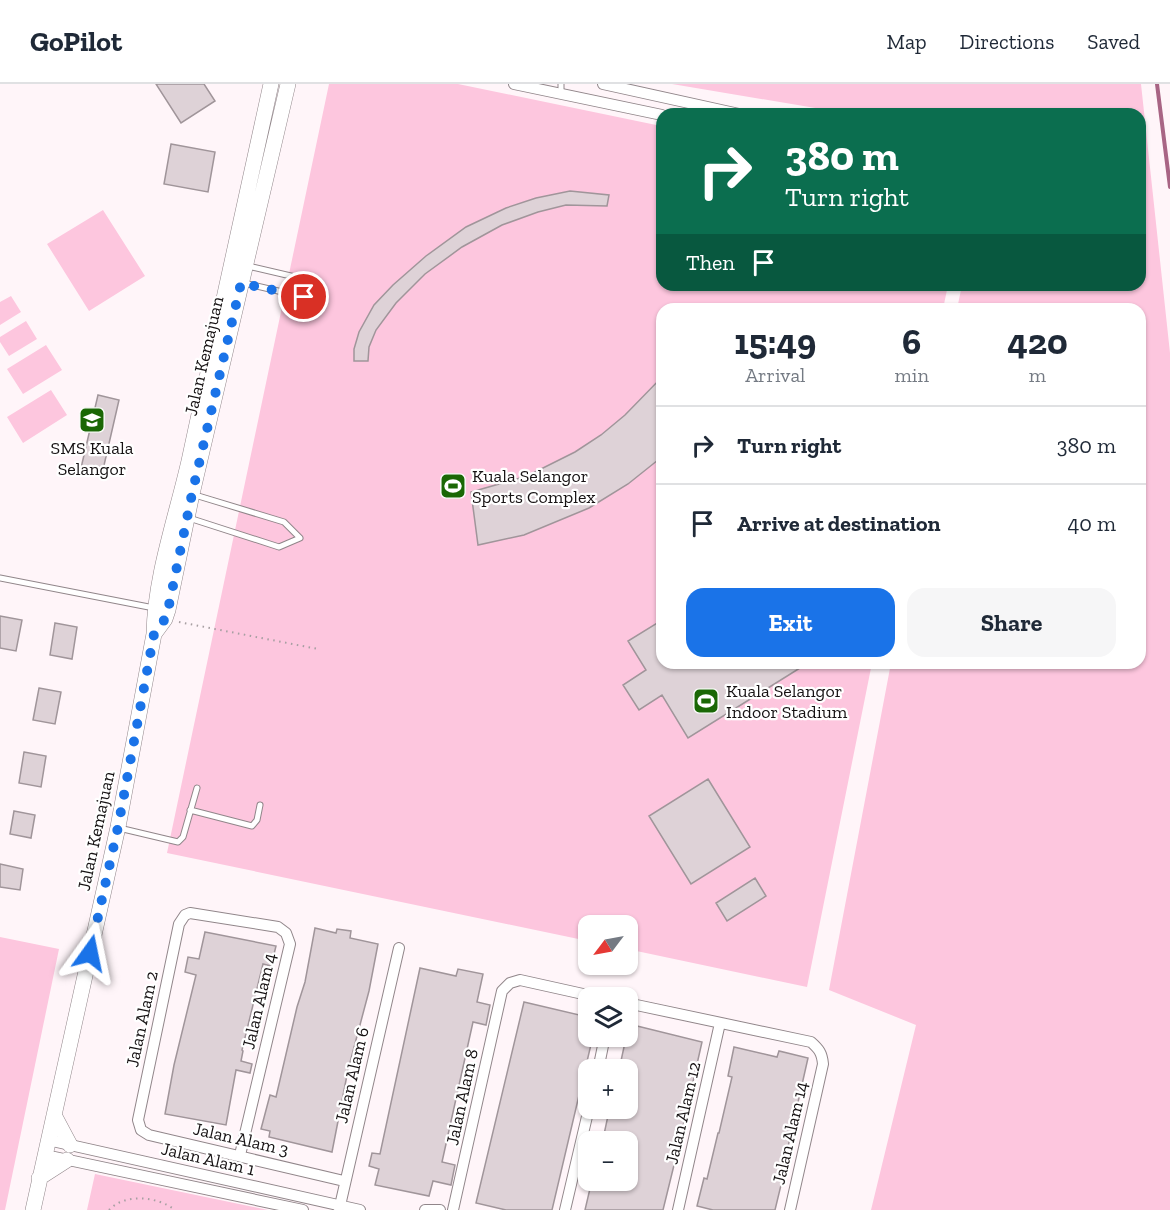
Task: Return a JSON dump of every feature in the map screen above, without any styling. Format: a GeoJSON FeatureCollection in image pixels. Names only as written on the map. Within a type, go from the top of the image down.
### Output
{"type":"FeatureCollection","features":[{"type":"Feature","properties":{"kind":"street","name":"Jalan Kemajuan"},"geometry":{"type":"LineString","coordinates":[[33,1210],[118,827],[154,634],[162,612],[236,273],[271,84]]}},
{"type":"Feature","properties":{"kind":"street","name":"Jalan Kemajuan"},"geometry":{"type":"LineString","coordinates":[[236,273],[288,84]]}},
{"type":"Feature","properties":{"kind":"street"},"geometry":{"type":"LineString","coordinates":[[514,84],[561,89],[656,113]]}},
{"type":"Feature","properties":{"kind":"street"},"geometry":{"type":"LineString","coordinates":[[603,84],[713,108]]}},
{"type":"Feature","properties":{"kind":"street","name":"Jalan Alam 4"},"geometry":{"type":"LineString","coordinates":[[179,924],[185,915],[196,913],[278,927],[286,933],[289,939],[290,944],[240,1155]]}},
{"type":"Feature","properties":{"kind":"street","name":"Jalan Alam 2"},"geometry":{"type":"LineString","coordinates":[[138,1120],[179,924]]}},
{"type":"Feature","properties":{"kind":"street","name":"Jalan Alam 6"},"geometry":{"type":"LineString","coordinates":[[339,1208],[399,948]]}},
{"type":"Feature","properties":{"kind":"street","name":"Jalan Alam 8"},"geometry":{"type":"LineString","coordinates":[[453,1210],[502,991],[510,983],[520,980],[578,993]]}},
{"type":"Feature","properties":{"kind":"street"},"geometry":{"type":"LineString","coordinates":[[638,1005],[720,1023]]}},
{"type":"Feature","properties":{"kind":"street","name":"Jalan Alam 14"},"geometry":{"type":"LineString","coordinates":[[720,1023],[812,1042],[822,1055],[823,1064],[790,1210]]}},
{"type":"Feature","properties":{"kind":"street","name":"Jalan Alam 12"},"geometry":{"type":"LineString","coordinates":[[678,1210],[720,1023]]}},
{"type":"Feature","properties":{"kind":"street"},"geometry":{"type":"LineString","coordinates":[[39,1178],[68,1152],[54,1114]]}},
{"type":"Feature","properties":{"kind":"street"},"geometry":{"type":"LineString","coordinates":[[565,1210],[586,1119]]}},
{"type":"Feature","properties":{"kind":"street","name":"Jalan Alam 3"},"geometry":{"type":"LineString","coordinates":[[138,1120],[141,1130],[149,1135],[344,1180]]}},
{"type":"Feature","properties":{"kind":"street","name":"Jalan Alam 1"},"geometry":{"type":"LineString","coordinates":[[48,1140],[68,1152],[303,1210]]}},
{"type":"Feature","properties":{"kind":"street","name":"Jalan Alam 1"},"geometry":{"type":"LineString","coordinates":[[45,1155],[68,1152],[339,1208],[360,1210]]}},
{"type":"Feature","properties":{"kind":"street"},"geometry":{"type":"LineString","coordinates":[[425,1210],[440,1210]]}},
{"type":"Feature","properties":{"kind":"lane"},"geometry":{"type":"LineString","coordinates":[[236,273],[308,280],[304,297],[236,273]]}},
{"type":"Feature","properties":{"kind":"lane"},"geometry":{"type":"LineString","coordinates":[[182,517],[279,547],[300,538],[284,522],[187,494]]}},
{"type":"Feature","properties":{"kind":"lane"},"geometry":{"type":"LineString","coordinates":[[0,578],[162,612]]}},
{"type":"Feature","properties":{"kind":"lane"},"geometry":{"type":"LineString","coordinates":[[118,827],[178,842],[183,837],[197,788]]}},
{"type":"Feature","properties":{"kind":"lane"},"geometry":{"type":"LineString","coordinates":[[190,810],[252,826],[257,820],[260,805]]}},
{"type":"Feature","properties":{"kind":"path"},"geometry":{"type":"LineString","coordinates":[[162,612],[318,649]]}},
{"type":"Feature","properties":{"kind":"path"},"geometry":{"type":"LineString","coordinates":[[109,1210],[125,1200],[140,1198],[156,1200],[175,1210]]}},
{"type":"Feature","properties":{"kind":"shaded area","name":"Kuala Selangor Sports Complex"},"geometry":{"type":"Polygon","coordinates":[[[329,84],[458,84],[656,125],[656,291],[947,291],[944,303],[656,303],[656,669],[871,669],[807,987],[638,951],[638,915],[578,915],[578,939],[167,853],[329,84]]]}},
{"type":"Feature","properties":{"kind":"shaded area"},"geometry":{"type":"Polygon","coordinates":[[[672,84],[1141,84],[1144,108],[815,108],[672,84]]]}},
{"type":"Feature","properties":{"kind":"shaded area"},"geometry":{"type":"Polygon","coordinates":[[[1146,130],[1170,353],[1170,1210],[871,1210],[916,1025],[829,990],[890,669],[1146,669],[1146,303],[958,303],[961,291],[1146,291],[1146,130]]]}},
{"type":"Feature","properties":{"kind":"shaded area"},"geometry":{"type":"Polygon","coordinates":[[[103,210],[145,276],[89,311],[47,244],[103,210]]]}},
{"type":"Feature","properties":{"kind":"shaded area"},"geometry":{"type":"Polygon","coordinates":[[[11,296],[21,312],[0,325],[0,302],[11,296]]]}},
{"type":"Feature","properties":{"kind":"shaded area"},"geometry":{"type":"Polygon","coordinates":[[[26,321],[37,339],[9,356],[0,342],[0,337],[26,321]]]}},
{"type":"Feature","properties":{"kind":"shaded area"},"geometry":{"type":"Polygon","coordinates":[[[46,345],[62,370],[23,394],[7,369],[46,345]]]}},
{"type":"Feature","properties":{"kind":"shaded area"},"geometry":{"type":"Polygon","coordinates":[[[51,390],[67,415],[23,443],[7,417],[51,390]]]}},
{"type":"Feature","properties":{"kind":"shaded area"},"geometry":{"type":"Polygon","coordinates":[[[0,937],[59,949],[5,1210],[0,1210],[0,937]]]}},
{"type":"Feature","properties":{"kind":"shaded area"},"geometry":{"type":"Polygon","coordinates":[[[95,1174],[268,1210],[87,1210],[95,1174]]]}},
{"type":"Feature","properties":{"kind":"building"},"geometry":{"type":"Polygon","coordinates":[[[156,84],[204,84],[215,101],[181,123],[156,84]]]}},
{"type":"Feature","properties":{"kind":"building"},"geometry":{"type":"Polygon","coordinates":[[[171,144],[215,152],[208,192],[164,184],[171,144]]]}},
{"type":"Feature","properties":{"kind":"building"},"geometry":{"type":"Polygon","coordinates":[[[570,191],[609,195],[607,206],[566,205],[538,212],[502,225],[462,247],[425,274],[396,303],[376,330],[369,347],[368,361],[354,361],[354,349],[359,332],[374,305],[426,256],[466,227],[506,208],[536,198],[570,191]]]}},
{"type":"Feature","properties":{"kind":"building"},"geometry":{"type":"Polygon","coordinates":[[[656,383],[656,462],[628,484],[589,508],[524,535],[478,545],[471,492],[527,476],[575,452],[601,435],[625,415],[656,383]]]}},
{"type":"Feature","properties":{"kind":"building"},"geometry":{"type":"Polygon","coordinates":[[[98,395],[119,400],[102,474],[81,468],[98,395]]]}},
{"type":"Feature","properties":{"kind":"building"},"geometry":{"type":"Polygon","coordinates":[[[0,616],[22,620],[16,651],[0,648],[0,616]]]}},
{"type":"Feature","properties":{"kind":"building"},"geometry":{"type":"Polygon","coordinates":[[[55,623],[77,627],[72,659],[50,655],[55,623]]]}},
{"type":"Feature","properties":{"kind":"building","name":"Kuala Selangor Indoor Stadium"},"geometry":{"type":"Polygon","coordinates":[[[656,624],[656,669],[798,669],[688,738],[662,695],[639,710],[623,685],[646,670],[628,641],[656,624]]]}},
{"type":"Feature","properties":{"kind":"building"},"geometry":{"type":"Polygon","coordinates":[[[39,688],[61,692],[55,724],[33,720],[39,688]]]}},
{"type":"Feature","properties":{"kind":"building"},"geometry":{"type":"Polygon","coordinates":[[[24,752],[46,756],[41,787],[19,783],[24,752]]]}},
{"type":"Feature","properties":{"kind":"building"},"geometry":{"type":"Polygon","coordinates":[[[708,779],[750,847],[691,884],[649,816],[708,779]]]}},
{"type":"Feature","properties":{"kind":"building"},"geometry":{"type":"Polygon","coordinates":[[[14,811],[35,815],[31,838],[10,834],[14,811]]]}},
{"type":"Feature","properties":{"kind":"building"},"geometry":{"type":"Polygon","coordinates":[[[0,864],[23,869],[20,890],[0,887],[0,864]]]}},
{"type":"Feature","properties":{"kind":"building"},"geometry":{"type":"Polygon","coordinates":[[[755,878],[766,896],[727,921],[716,903],[755,878]]]}},
{"type":"Feature","properties":{"kind":"building"},"geometry":{"type":"Polygon","coordinates":[[[315,928],[336,933],[337,929],[351,931],[350,938],[378,944],[369,991],[348,1070],[332,1152],[269,1137],[270,1131],[261,1129],[270,1095],[276,1097],[305,982],[315,928]]]}},
{"type":"Feature","properties":{"kind":"building"},"geometry":{"type":"Polygon","coordinates":[[[205,932],[276,946],[271,966],[263,964],[242,1050],[241,1061],[252,1064],[250,1073],[236,1070],[226,1125],[165,1114],[174,1065],[196,975],[185,972],[188,957],[199,959],[205,932]]]}},
{"type":"Feature","properties":{"kind":"building"},"geometry":{"type":"Polygon","coordinates":[[[420,968],[456,976],[458,969],[483,974],[477,1002],[490,1005],[486,1025],[473,1022],[442,1162],[455,1165],[451,1185],[433,1181],[429,1196],[375,1185],[379,1169],[369,1166],[372,1153],[380,1154],[420,968]]]}},
{"type":"Feature","properties":{"kind":"building"},"geometry":{"type":"Polygon","coordinates":[[[524,1002],[578,1015],[578,1047],[590,1047],[588,1059],[578,1059],[578,1100],[552,1210],[506,1210],[476,1203],[524,1002]]]}},
{"type":"Feature","properties":{"kind":"building"},"geometry":{"type":"Polygon","coordinates":[[[638,1026],[702,1042],[663,1210],[585,1210],[589,1191],[638,1191],[638,1131],[605,1131],[607,1119],[638,1119],[638,1059],[621,1059],[624,1047],[638,1047],[638,1026]]]}},
{"type":"Feature","properties":{"kind":"building"},"geometry":{"type":"Polygon","coordinates":[[[734,1047],[777,1057],[779,1051],[808,1058],[775,1210],[713,1210],[697,1206],[719,1133],[732,1077],[728,1076],[734,1047]]]}},
{"type":"Feature","properties":{"kind":"waterway"},"geometry":{"type":"LineString","coordinates":[[1157,84],[1170,187]]}},
{"type":"Feature","properties":{"kind":"place","name":"SMS Kuala Selangor"},"geometry":{"type":"Point","coordinates":[92,420]}},
{"type":"Feature","properties":{"kind":"place","name":"Kuala Selangor Sports Complex"},"geometry":{"type":"Point","coordinates":[453,486]}},
{"type":"Feature","properties":{"kind":"place","name":"Kuala Selangor Indoor Stadium"},"geometry":{"type":"Point","coordinates":[706,701]}},
{"type":"Feature","properties":{"kind":"route"},"geometry":{"type":"LineString","coordinates":[[90,953],[118,827],[154,634],[165,619],[168,610],[192,494],[241,283],[304,297]]}}]}
